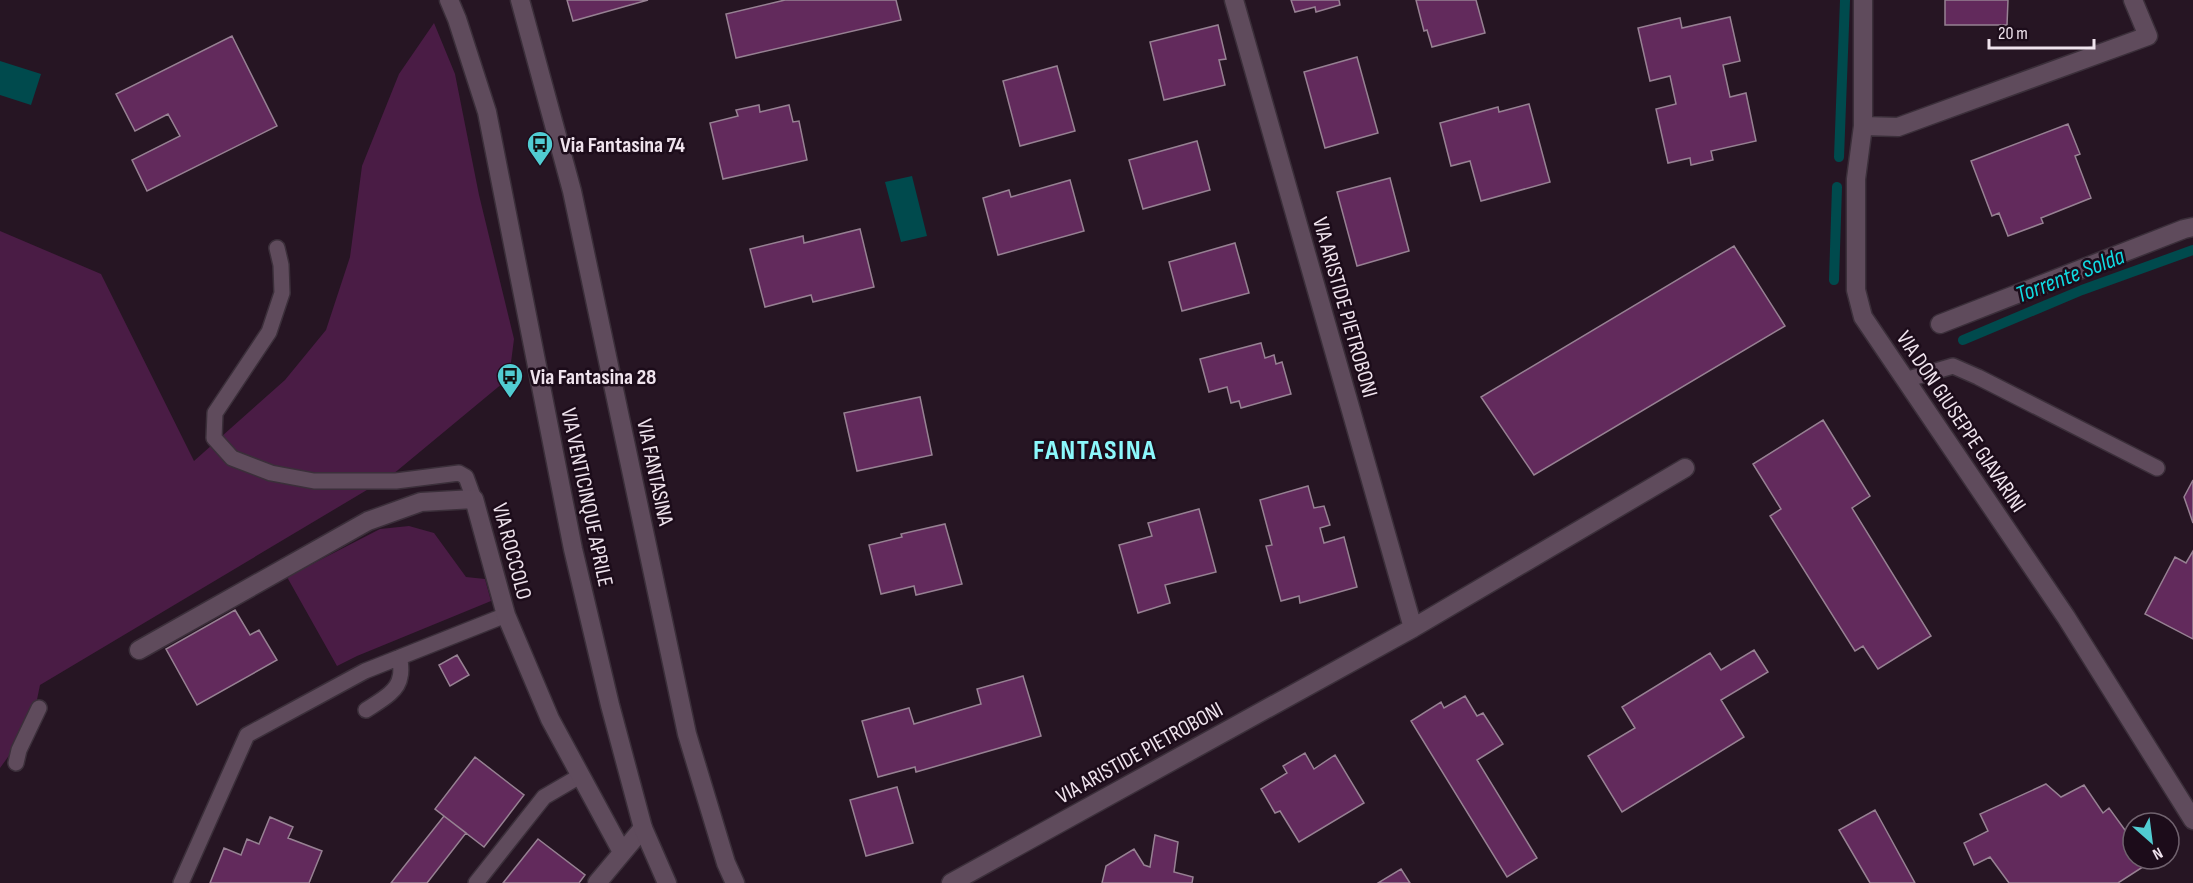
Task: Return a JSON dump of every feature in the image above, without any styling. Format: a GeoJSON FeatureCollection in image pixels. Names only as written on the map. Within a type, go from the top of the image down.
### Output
{"type":"FeatureCollection","features":[{"type":"Feature","properties":{"kind":"street","name":"VIA VENTICINQUE APRILE"},"geometry":{"type":"LineString","coordinates":[[449,0],[486,112],[573,549],[610,705],[643,828]]}},
{"type":"Feature","properties":{"kind":"street","name":"VIA FANTASINA"},"geometry":{"type":"LineString","coordinates":[[520,0],[572,191],[687,734],[726,863],[735,883]]}},
{"type":"Feature","properties":{"kind":"street","name":"VIA ARISTIDE PIETROBONI"},"geometry":{"type":"LineString","coordinates":[[1234,0],[1413,628]]}},
{"type":"Feature","properties":{"kind":"street","name":"VIA DON GIUSEPPE GIAVARINI"},"geometry":{"type":"LineString","coordinates":[[1863,0],[1863,126],[1856,179],[1856,290],[1863,317],[2066,617],[2193,820]]}},
{"type":"Feature","properties":{"kind":"street"},"geometry":{"type":"LineString","coordinates":[[1863,126],[1898,128],[2148,36],[2133,0]]}},
{"type":"Feature","properties":{"kind":"street"},"geometry":{"type":"LineString","coordinates":[[1940,324],[2193,227]]}},
{"type":"Feature","properties":{"kind":"street","name":"VIA ARISTIDE PIETROBONI"},"geometry":{"type":"LineString","coordinates":[[951,883],[1413,628],[1684,468]]}},
{"type":"Feature","properties":{"kind":"street","name":"VIA ROCCOLO"},"geometry":{"type":"LineString","coordinates":[[139,650],[368,521],[421,502],[474,499],[506,615],[550,719],[622,852]]}},
{"type":"Feature","properties":{"kind":"street"},"geometry":{"type":"LineString","coordinates":[[597,883],[643,828],[667,883]]}},
{"type":"Feature","properties":{"kind":"lane"},"geometry":{"type":"LineString","coordinates":[[277,248],[281,265],[282,293],[269,332],[215,413],[214,438],[232,458],[271,473],[314,481],[396,481],[459,473],[466,477],[474,499]]}},
{"type":"Feature","properties":{"kind":"lane"},"geometry":{"type":"LineString","coordinates":[[1905,380],[1953,366],[2157,468]]}},
{"type":"Feature","properties":{"kind":"lane"},"geometry":{"type":"LineString","coordinates":[[181,883],[246,735],[365,671],[506,615]]}},
{"type":"Feature","properties":{"kind":"lane"},"geometry":{"type":"LineString","coordinates":[[366,710],[384,699],[394,688],[400,678],[400,657]]}},
{"type":"Feature","properties":{"kind":"lane"},"geometry":{"type":"LineString","coordinates":[[16,764],[19,750],[39,708]]}},
{"type":"Feature","properties":{"kind":"lane"},"geometry":{"type":"LineString","coordinates":[[476,883],[544,797],[579,776]]}},
{"type":"Feature","properties":{"kind":"shaded area"},"geometry":{"type":"Polygon","coordinates":[[[434,23],[455,74],[479,195],[514,339],[509,378],[392,475],[40,685],[32,724],[0,768],[0,231],[101,274],[194,461],[285,380],[326,330],[350,257],[362,166],[399,74],[434,23]]]}},
{"type":"Feature","properties":{"kind":"shaded area"},"geometry":{"type":"Polygon","coordinates":[[[0,61],[41,74],[31,105],[0,95],[0,61]]]}},
{"type":"Feature","properties":{"kind":"shaded area"},"geometry":{"type":"Polygon","coordinates":[[[912,176],[927,236],[901,242],[885,182],[912,176]]]}},
{"type":"Feature","properties":{"kind":"shaded area"},"geometry":{"type":"Polygon","coordinates":[[[409,526],[434,533],[466,577],[485,579],[491,601],[337,666],[287,577],[380,529],[409,526]]]}},
{"type":"Feature","properties":{"kind":"building"},"geometry":{"type":"Polygon","coordinates":[[[567,0],[648,0],[573,21],[567,0]]]}},
{"type":"Feature","properties":{"kind":"building"},"geometry":{"type":"Polygon","coordinates":[[[785,0],[896,0],[901,20],[736,58],[726,14],[785,0]]]}},
{"type":"Feature","properties":{"kind":"building"},"geometry":{"type":"Polygon","coordinates":[[[1291,0],[1339,0],[1340,5],[1316,12],[1315,7],[1295,12],[1291,0]]]}},
{"type":"Feature","properties":{"kind":"building"},"geometry":{"type":"Polygon","coordinates":[[[1416,0],[1476,0],[1485,33],[1432,47],[1427,30],[1424,31],[1416,0]]]}},
{"type":"Feature","properties":{"kind":"building"},"geometry":{"type":"Polygon","coordinates":[[[1945,0],[2008,0],[2007,25],[1945,25],[1945,0]]]}},
{"type":"Feature","properties":{"kind":"building"},"geometry":{"type":"Polygon","coordinates":[[[1730,17],[1740,61],[1723,65],[1730,97],[1746,93],[1756,141],[1711,151],[1713,160],[1691,165],[1690,158],[1668,163],[1656,109],[1676,104],[1670,76],[1650,81],[1638,28],[1680,18],[1682,28],[1730,17]]]}},
{"type":"Feature","properties":{"kind":"building"},"geometry":{"type":"Polygon","coordinates":[[[1218,25],[1226,59],[1219,60],[1225,85],[1164,100],[1150,42],[1218,25]]]}},
{"type":"Feature","properties":{"kind":"building"},"geometry":{"type":"Polygon","coordinates":[[[232,36],[277,126],[147,191],[132,160],[180,136],[168,114],[135,131],[116,94],[232,36]]]}},
{"type":"Feature","properties":{"kind":"building"},"geometry":{"type":"Polygon","coordinates":[[[1357,57],[1378,133],[1325,148],[1304,72],[1357,57]]]}},
{"type":"Feature","properties":{"kind":"building"},"geometry":{"type":"Polygon","coordinates":[[[1057,66],[1075,131],[1020,146],[1003,81],[1057,66]]]}},
{"type":"Feature","properties":{"kind":"building"},"geometry":{"type":"Polygon","coordinates":[[[1529,104],[1550,182],[1481,201],[1470,161],[1451,166],[1440,123],[1498,107],[1499,112],[1529,104]]]}},
{"type":"Feature","properties":{"kind":"building"},"geometry":{"type":"Polygon","coordinates":[[[759,105],[760,112],[789,105],[793,122],[799,121],[807,160],[723,179],[710,123],[738,116],[736,110],[759,105]]]}},
{"type":"Feature","properties":{"kind":"building"},"geometry":{"type":"Polygon","coordinates":[[[2068,124],[2080,154],[2075,156],[2091,198],[2041,218],[2043,223],[2008,236],[1999,213],[1992,216],[1971,161],[2068,124]]]}},
{"type":"Feature","properties":{"kind":"building"},"geometry":{"type":"Polygon","coordinates":[[[1197,141],[1210,190],[1143,209],[1129,160],[1197,141]]]}},
{"type":"Feature","properties":{"kind":"building"},"geometry":{"type":"Polygon","coordinates":[[[1390,178],[1409,251],[1357,266],[1337,192],[1390,178]]]}},
{"type":"Feature","properties":{"kind":"building"},"geometry":{"type":"Polygon","coordinates":[[[1070,180],[1084,231],[998,255],[983,198],[1009,190],[1011,197],[1070,180]]]}},
{"type":"Feature","properties":{"kind":"building"},"geometry":{"type":"Polygon","coordinates":[[[860,229],[874,287],[813,302],[811,295],[765,307],[750,249],[803,236],[804,243],[860,229]]]}},
{"type":"Feature","properties":{"kind":"building"},"geometry":{"type":"Polygon","coordinates":[[[1235,243],[1249,293],[1182,311],[1169,262],[1235,243]]]}},
{"type":"Feature","properties":{"kind":"building"},"geometry":{"type":"Polygon","coordinates":[[[1734,246],[1785,326],[1534,475],[1481,397],[1734,246]]]}},
{"type":"Feature","properties":{"kind":"building"},"geometry":{"type":"Polygon","coordinates":[[[1261,343],[1265,358],[1274,355],[1276,364],[1282,362],[1291,394],[1241,408],[1239,401],[1231,403],[1227,387],[1209,392],[1200,359],[1261,343]]]}},
{"type":"Feature","properties":{"kind":"building"},"geometry":{"type":"Polygon","coordinates":[[[920,397],[932,455],[857,471],[844,413],[920,397]]]}},
{"type":"Feature","properties":{"kind":"building"},"geometry":{"type":"Polygon","coordinates":[[[1823,420],[1870,496],[1852,508],[1931,636],[1878,669],[1863,646],[1855,651],[1770,516],[1781,509],[1753,464],[1823,420]]]}},
{"type":"Feature","properties":{"kind":"building"},"geometry":{"type":"Polygon","coordinates":[[[2193,480],[2193,523],[2184,497],[2193,480]]]}},
{"type":"Feature","properties":{"kind":"building"},"geometry":{"type":"Polygon","coordinates":[[[1308,486],[1314,508],[1324,506],[1330,525],[1320,528],[1324,543],[1344,537],[1357,587],[1300,603],[1299,596],[1281,601],[1266,546],[1272,545],[1260,500],[1308,486]]]}},
{"type":"Feature","properties":{"kind":"building"},"geometry":{"type":"Polygon","coordinates":[[[1199,509],[1216,572],[1165,585],[1170,603],[1138,613],[1119,545],[1152,536],[1148,523],[1199,509]]]}},
{"type":"Feature","properties":{"kind":"building"},"geometry":{"type":"Polygon","coordinates":[[[945,524],[962,584],[916,595],[914,586],[881,594],[869,545],[902,537],[901,534],[945,524]]]}},
{"type":"Feature","properties":{"kind":"building"},"geometry":{"type":"Polygon","coordinates":[[[2193,551],[2193,639],[2145,614],[2175,557],[2186,563],[2193,551]]]}},
{"type":"Feature","properties":{"kind":"building"},"geometry":{"type":"Polygon","coordinates":[[[235,610],[250,635],[259,630],[277,660],[197,705],[166,649],[235,610]]]}},
{"type":"Feature","properties":{"kind":"building"},"geometry":{"type":"Polygon","coordinates":[[[1754,650],[1768,672],[1721,700],[1744,737],[1622,812],[1588,756],[1635,728],[1622,707],[1710,653],[1721,670],[1754,650]]]}},
{"type":"Feature","properties":{"kind":"building"},"geometry":{"type":"Polygon","coordinates":[[[457,655],[469,675],[450,686],[439,665],[457,655]]]}},
{"type":"Feature","properties":{"kind":"building"},"geometry":{"type":"Polygon","coordinates":[[[1023,676],[1041,736],[916,772],[915,767],[878,777],[862,721],[909,708],[914,724],[981,704],[977,689],[1023,676]]]}},
{"type":"Feature","properties":{"kind":"building"},"geometry":{"type":"Polygon","coordinates":[[[1465,696],[1477,716],[1483,713],[1503,744],[1477,760],[1537,858],[1507,877],[1411,721],[1441,702],[1444,708],[1465,696]]]}},
{"type":"Feature","properties":{"kind":"building"},"geometry":{"type":"Polygon","coordinates":[[[1305,753],[1314,769],[1335,755],[1364,803],[1299,842],[1280,811],[1275,813],[1261,789],[1287,773],[1283,766],[1305,753]]]}},
{"type":"Feature","properties":{"kind":"building"},"geometry":{"type":"Polygon","coordinates":[[[475,757],[524,795],[484,847],[435,809],[475,757]]]}},
{"type":"Feature","properties":{"kind":"building"},"geometry":{"type":"Polygon","coordinates":[[[2046,784],[2061,797],[2084,785],[2103,813],[2109,808],[2121,824],[2121,871],[2137,871],[2118,883],[2009,883],[1990,857],[1974,865],[1964,843],[1988,831],[1980,814],[2046,784]]]}},
{"type":"Feature","properties":{"kind":"building"},"geometry":{"type":"Polygon","coordinates":[[[897,787],[913,843],[866,856],[850,800],[897,787]]]}},
{"type":"Feature","properties":{"kind":"building"},"geometry":{"type":"Polygon","coordinates":[[[1875,810],[1915,883],[1870,883],[1839,830],[1875,810]]]}},
{"type":"Feature","properties":{"kind":"building"},"geometry":{"type":"Polygon","coordinates":[[[444,816],[466,833],[427,883],[391,883],[444,816]]]}},
{"type":"Feature","properties":{"kind":"building"},"geometry":{"type":"Polygon","coordinates":[[[270,817],[293,827],[288,838],[322,851],[309,883],[210,883],[224,848],[241,855],[247,839],[259,844],[270,817]]]}},
{"type":"Feature","properties":{"kind":"building"},"geometry":{"type":"Polygon","coordinates":[[[1155,835],[1178,842],[1174,872],[1193,877],[1192,883],[1102,883],[1106,866],[1134,849],[1144,865],[1150,867],[1155,835]]]}},
{"type":"Feature","properties":{"kind":"building"},"geometry":{"type":"Polygon","coordinates":[[[538,839],[585,875],[579,883],[503,883],[538,839]]]}},
{"type":"Feature","properties":{"kind":"building"},"geometry":{"type":"Polygon","coordinates":[[[1401,869],[1410,883],[1378,883],[1401,869]]]}},
{"type":"Feature","properties":{"kind":"waterway","name":"Torrente Solda"},"geometry":{"type":"LineString","coordinates":[[1839,157],[1845,0]]}},
{"type":"Feature","properties":{"kind":"waterway","name":"Torrente Solda"},"geometry":{"type":"LineString","coordinates":[[1834,280],[1837,187]]}},
{"type":"Feature","properties":{"kind":"waterway","name":"Torrente Solda"},"geometry":{"type":"LineString","coordinates":[[1963,340],[2082,290],[2193,250]]}},
{"type":"Feature","properties":{"kind":"place","name":"Via Fantasina 74"},"geometry":{"type":"Point","coordinates":[540,167]}},
{"type":"Feature","properties":{"kind":"place","name":"Via Fantasina 28"},"geometry":{"type":"Point","coordinates":[510,399]}},
{"type":"Feature","properties":{"kind":"district","name":"FANTASINA"},"geometry":{"type":"Point","coordinates":[1095,449]}}]}
